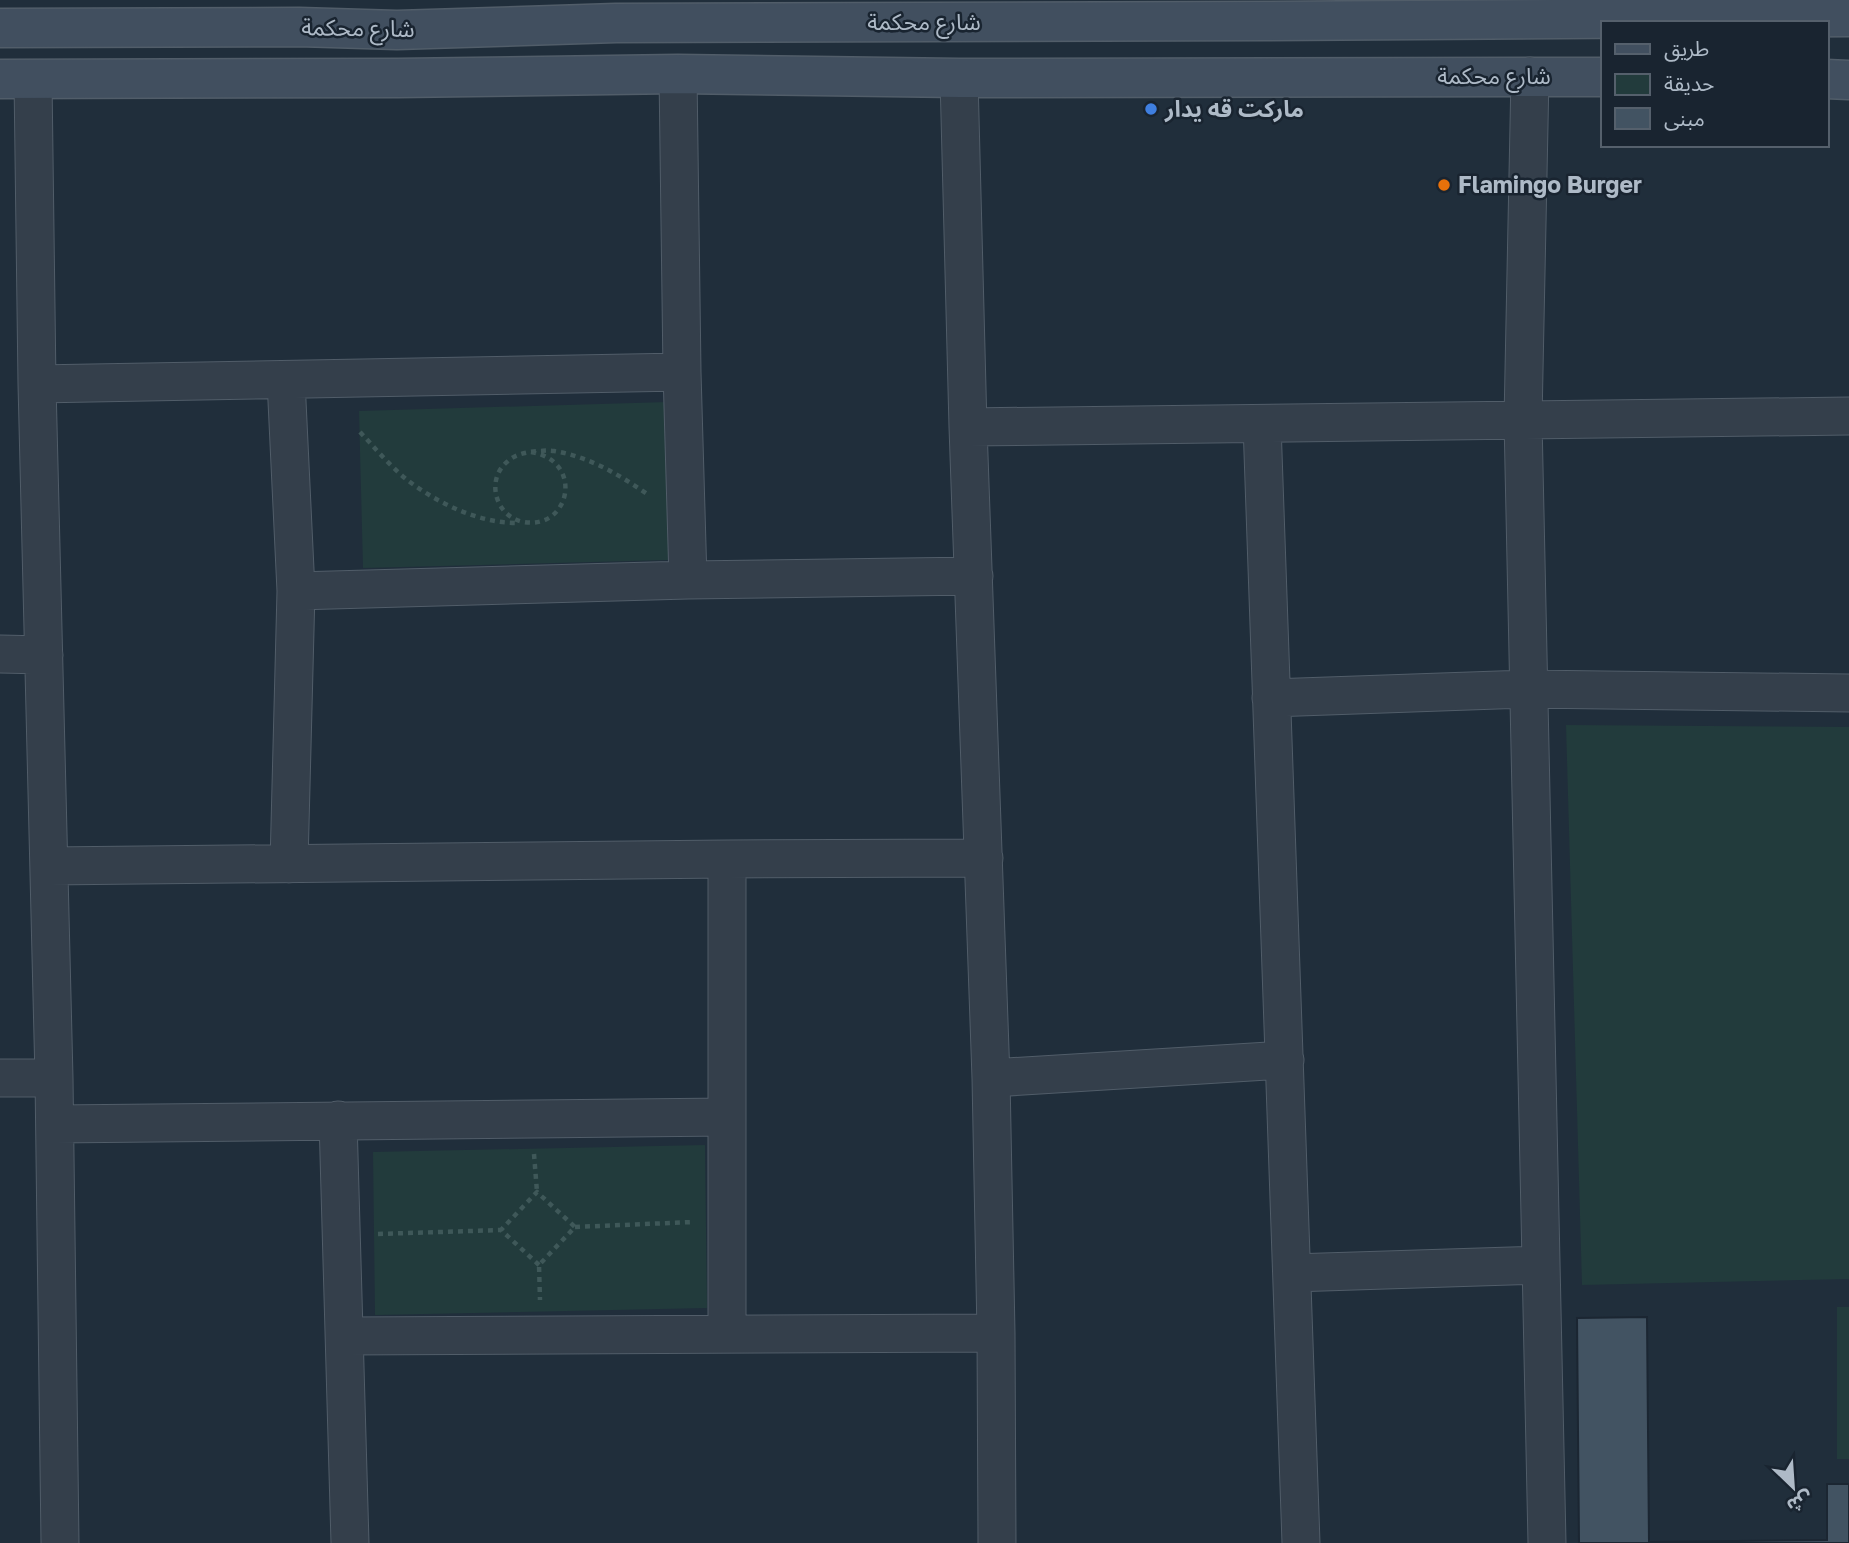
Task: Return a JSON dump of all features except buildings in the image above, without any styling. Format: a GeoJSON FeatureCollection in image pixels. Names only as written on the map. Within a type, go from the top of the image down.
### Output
{"type":"FeatureCollection","features":[{"type":"Feature","properties":{"kind":"main road","name":"شارع محكمة"},"geometry":{"type":"LineString","coordinates":[[0,28],[299,27],[397,30],[616,12],[1588,9],[1849,17]]}},
{"type":"Feature","properties":{"kind":"main road"},"geometry":{"type":"LineString","coordinates":[[299,27],[306,46],[305,78]]}},
{"type":"Feature","properties":{"kind":"main road"},"geometry":{"type":"LineString","coordinates":[[397,30],[389,49],[392,69],[398,78]]}},
{"type":"Feature","properties":{"kind":"main road","name":"شارع محكمة"},"geometry":{"type":"LineString","coordinates":[[16,79],[678,74],[960,78],[1601,77]]}},
{"type":"Feature","properties":{"kind":"main road"},"geometry":{"type":"LineString","coordinates":[[1828,79],[1849,79]]}},
{"type":"Feature","properties":{"kind":"street"},"geometry":{"type":"LineString","coordinates":[[678,74],[688,580]]}},
{"type":"Feature","properties":{"kind":"street"},"geometry":{"type":"LineString","coordinates":[[1530,76],[1523,420],[1547,1543]]}},
{"type":"Feature","properties":{"kind":"street"},"geometry":{"type":"LineString","coordinates":[[960,78],[968,428],[991,1079],[997,1543]]}},
{"type":"Feature","properties":{"kind":"street"},"geometry":{"type":"LineString","coordinates":[[16,79],[37,384],[55,1124],[60,1543]]}},
{"type":"Feature","properties":{"kind":"street"},"geometry":{"type":"LineString","coordinates":[[37,384],[682,372]]}},
{"type":"Feature","properties":{"kind":"street"},"geometry":{"type":"LineString","coordinates":[[286,380],[296,591],[289,864]]}},
{"type":"Feature","properties":{"kind":"street"},"geometry":{"type":"LineString","coordinates":[[968,428],[1849,416]]}},
{"type":"Feature","properties":{"kind":"street"},"geometry":{"type":"LineString","coordinates":[[1262,424],[1301,1543]]}},
{"type":"Feature","properties":{"kind":"street"},"geometry":{"type":"LineString","coordinates":[[296,591],[688,580],[974,576]]}},
{"type":"Feature","properties":{"kind":"street"},"geometry":{"type":"LineString","coordinates":[[0,654],[44,654]]}},
{"type":"Feature","properties":{"kind":"street"},"geometry":{"type":"LineString","coordinates":[[1271,698],[1528,689],[1849,693]]}},
{"type":"Feature","properties":{"kind":"street"},"geometry":{"type":"LineString","coordinates":[[49,866],[984,858]]}},
{"type":"Feature","properties":{"kind":"street"},"geometry":{"type":"LineString","coordinates":[[726,859],[727,1334]]}},
{"type":"Feature","properties":{"kind":"street"},"geometry":{"type":"LineString","coordinates":[[991,1079],[1285,1060]]}},
{"type":"Feature","properties":{"kind":"street"},"geometry":{"type":"LineString","coordinates":[[0,1078],[54,1078]]}},
{"type":"Feature","properties":{"kind":"street"},"geometry":{"type":"LineString","coordinates":[[55,1124],[727,1117]]}},
{"type":"Feature","properties":{"kind":"street"},"geometry":{"type":"LineString","coordinates":[[338,1120],[350,1543]]}},
{"type":"Feature","properties":{"kind":"street"},"geometry":{"type":"LineString","coordinates":[[1292,1273],[1541,1265]]}},
{"type":"Feature","properties":{"kind":"street"},"geometry":{"type":"LineString","coordinates":[[345,1336],[996,1333]]}},
{"type":"Feature","properties":{"kind":"path"},"geometry":{"type":"LineString","coordinates":[[360,432],[406,479],[436,499],[498,523],[539,522],[550,518],[564,500],[565,478],[560,467],[542,454],[531,452]]}},
{"type":"Feature","properties":{"kind":"path"},"geometry":{"type":"LineString","coordinates":[[526,523],[515,520],[504,512],[495,491],[501,467],[509,459],[531,452],[551,450],[611,470],[659,504]]}},
{"type":"Feature","properties":{"kind":"path"},"geometry":{"type":"LineString","coordinates":[[534,1149],[537,1192],[575,1227]]}},
{"type":"Feature","properties":{"kind":"path"},"geometry":{"type":"LineString","coordinates":[[501,1230],[537,1192]]}},
{"type":"Feature","properties":{"kind":"path"},"geometry":{"type":"LineString","coordinates":[[540,1311],[539,1265],[575,1227],[727,1221]]}},
{"type":"Feature","properties":{"kind":"path"},"geometry":{"type":"LineString","coordinates":[[342,1235],[501,1230],[539,1265]]}},
{"type":"Feature","properties":{"kind":"green space"},"geometry":{"type":"Polygon","coordinates":[[[701,401],[705,559],[363,568],[359,411],[701,401]]]}},
{"type":"Feature","properties":{"kind":"green space"},"geometry":{"type":"Polygon","coordinates":[[[1566,725],[1849,727],[1849,1279],[1582,1285],[1566,725]]]}},
{"type":"Feature","properties":{"kind":"green space"},"geometry":{"type":"Polygon","coordinates":[[[705,1145],[707,1308],[375,1315],[373,1152],[705,1145]]]}},
{"type":"Feature","properties":{"kind":"green space"},"geometry":{"type":"Polygon","coordinates":[[[1837,1307],[1849,1307],[1849,1459],[1837,1459],[1837,1307]]]}},
{"type":"Feature","properties":{"kind":"place","name":"ماركت قه يدار"},"geometry":{"type":"Point","coordinates":[1151,109]}},
{"type":"Feature","properties":{"kind":"place","name":"Flamingo Burger"},"geometry":{"type":"Point","coordinates":[1444,185]}}]}
